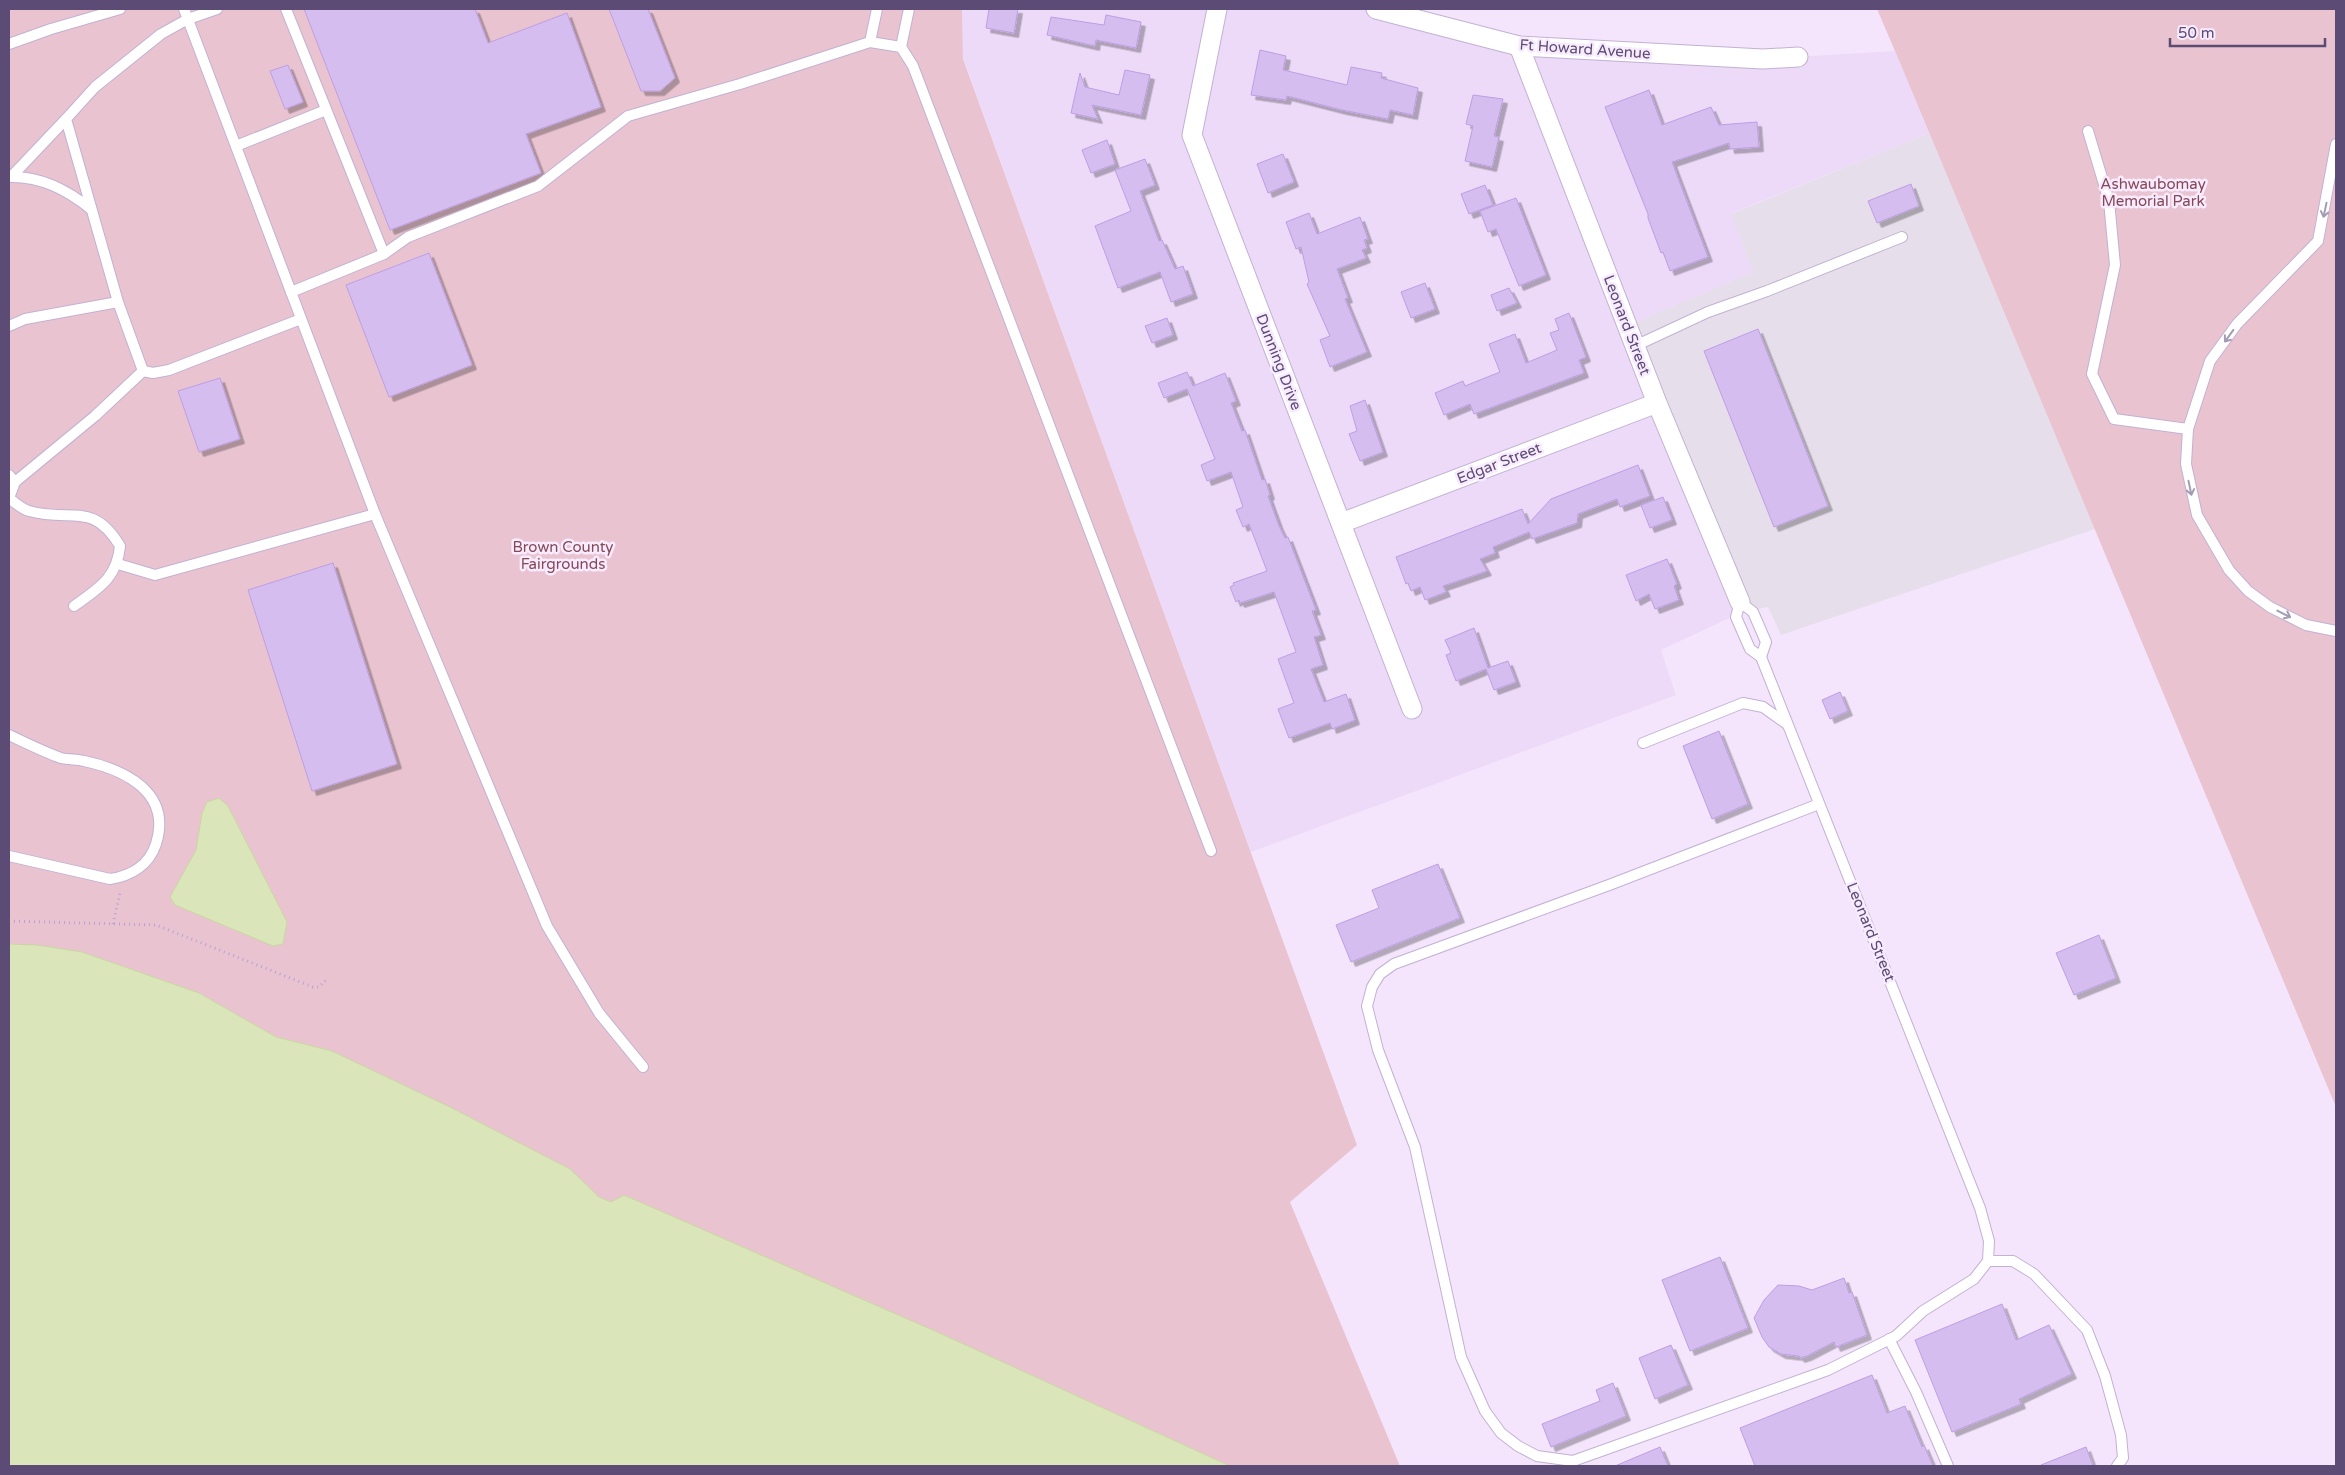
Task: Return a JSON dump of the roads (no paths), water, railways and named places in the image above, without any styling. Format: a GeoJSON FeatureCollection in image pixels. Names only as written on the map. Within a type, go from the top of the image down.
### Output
{"type":"FeatureCollection","features":[{"type":"Feature","properties":{"kind":"street","name":"Dunning Drive"},"geometry":{"type":"LineString","coordinates":[[1217,9],[1192,135],[1412,709]]}},
{"type":"Feature","properties":{"kind":"street","name":"Ft Howard Avenue"},"geometry":{"type":"LineString","coordinates":[[1376,9],[1520,46],[1763,59],[1798,57]]}},
{"type":"Feature","properties":{"kind":"street","name":"Leonard Street"},"geometry":{"type":"LineString","coordinates":[[1520,46],[1657,403],[1740,602]]}},
{"type":"Feature","properties":{"kind":"street","name":"Edgar Street"},"geometry":{"type":"LineString","coordinates":[[1341,523],[1657,403]]}},
{"type":"Feature","properties":{"kind":"lane"},"geometry":{"type":"LineString","coordinates":[[9,44],[51,29],[120,9]]}},
{"type":"Feature","properties":{"kind":"lane"},"geometry":{"type":"LineString","coordinates":[[10,177],[95,87],[186,14],[217,9]]}},
{"type":"Feature","properties":{"kind":"lane"},"geometry":{"type":"LineString","coordinates":[[286,9],[384,254]]}},
{"type":"Feature","properties":{"kind":"lane"},"geometry":{"type":"LineString","coordinates":[[870,42],[877,9]]}},
{"type":"Feature","properties":{"kind":"lane"},"geometry":{"type":"LineString","coordinates":[[909,9],[901,47],[917,75],[1211,851]]}},
{"type":"Feature","properties":{"kind":"lane"},"geometry":{"type":"LineString","coordinates":[[186,14],[375,514],[547,926],[599,1013],[643,1067]]}},
{"type":"Feature","properties":{"kind":"lane"},"geometry":{"type":"LineString","coordinates":[[291,292],[384,254],[408,237],[538,186],[628,116],[740,84],[870,42],[901,47]]}},
{"type":"Feature","properties":{"kind":"lane"},"geometry":{"type":"LineString","coordinates":[[236,146],[326,110]]}},
{"type":"Feature","properties":{"kind":"lane"},"geometry":{"type":"LineString","coordinates":[[66,119],[118,302],[143,371]]}},
{"type":"Feature","properties":{"kind":"lane"},"geometry":{"type":"LineString","coordinates":[[2088,131],[2109,201],[2115,265],[2092,374],[2114,419],[2188,429]]}},
{"type":"Feature","properties":{"kind":"lane"},"geometry":{"type":"LineString","coordinates":[[2336,144],[2318,241],[2237,324],[2210,361],[2188,429],[2186,464],[2197,515],[2229,570],[2248,591],[2270,606],[2306,625],[2336,631]]}},
{"type":"Feature","properties":{"kind":"lane"},"geometry":{"type":"LineString","coordinates":[[10,177],[43,181],[70,192],[91,209]]}},
{"type":"Feature","properties":{"kind":"lane"},"geometry":{"type":"LineString","coordinates":[[1635,346],[1708,312],[1902,237]]}},
{"type":"Feature","properties":{"kind":"lane"},"geometry":{"type":"LineString","coordinates":[[9,326],[25,319],[118,302]]}},
{"type":"Feature","properties":{"kind":"lane"},"geometry":{"type":"LineString","coordinates":[[143,371],[153,373],[169,370],[301,319]]}},
{"type":"Feature","properties":{"kind":"lane"},"geometry":{"type":"LineString","coordinates":[[74,606],[101,587],[118,564],[120,546],[103,524],[92,517],[27,511],[9,498],[12,479],[95,416],[143,371]]}},
{"type":"Feature","properties":{"kind":"lane"},"geometry":{"type":"LineString","coordinates":[[118,564],[155,575],[375,514]]}},
{"type":"Feature","properties":{"kind":"lane","name":"Leonard Street"},"geometry":{"type":"LineString","coordinates":[[1761,657],[1766,642],[1753,612],[1740,602],[1736,617],[1750,649],[1761,657],[1980,1208],[1989,1241],[1988,1261]]}},
{"type":"Feature","properties":{"kind":"lane"},"geometry":{"type":"LineString","coordinates":[[1643,743],[1743,703],[1763,707],[1788,724]]}},
{"type":"Feature","properties":{"kind":"lane"},"geometry":{"type":"LineString","coordinates":[[9,735],[63,759],[84,761],[118,772],[144,786],[154,802],[159,820],[158,838],[155,847],[138,870],[123,877],[110,879],[9,856]]}},
{"type":"Feature","properties":{"kind":"lane"},"geometry":{"type":"LineString","coordinates":[[1819,804],[1618,882],[1394,964],[1380,974],[1372,987],[1367,1006],[1378,1050],[1415,1147],[1461,1357],[1485,1412],[1501,1433],[1518,1446],[1537,1456],[1573,1461],[1828,1370],[1896,1336],[1922,1311],[1974,1279],[1988,1261],[2013,1261],[2034,1274],[2087,1330],[2105,1376],[2121,1434],[2123,1458],[2117,1466]]}},
{"type":"Feature","properties":{"kind":"lane"},"geometry":{"type":"LineString","coordinates":[[1889,1339],[1916,1392],[1948,1466]]}},
{"type":"Feature","properties":{"kind":"park label","name":"Ashwaubomay Memorial Park"},"geometry":{"type":"Point","coordinates":[2153,192]}},
{"type":"Feature","properties":{"kind":"park label","name":"Brown County Fairgrounds"},"geometry":{"type":"Point","coordinates":[563,556]}}]}
